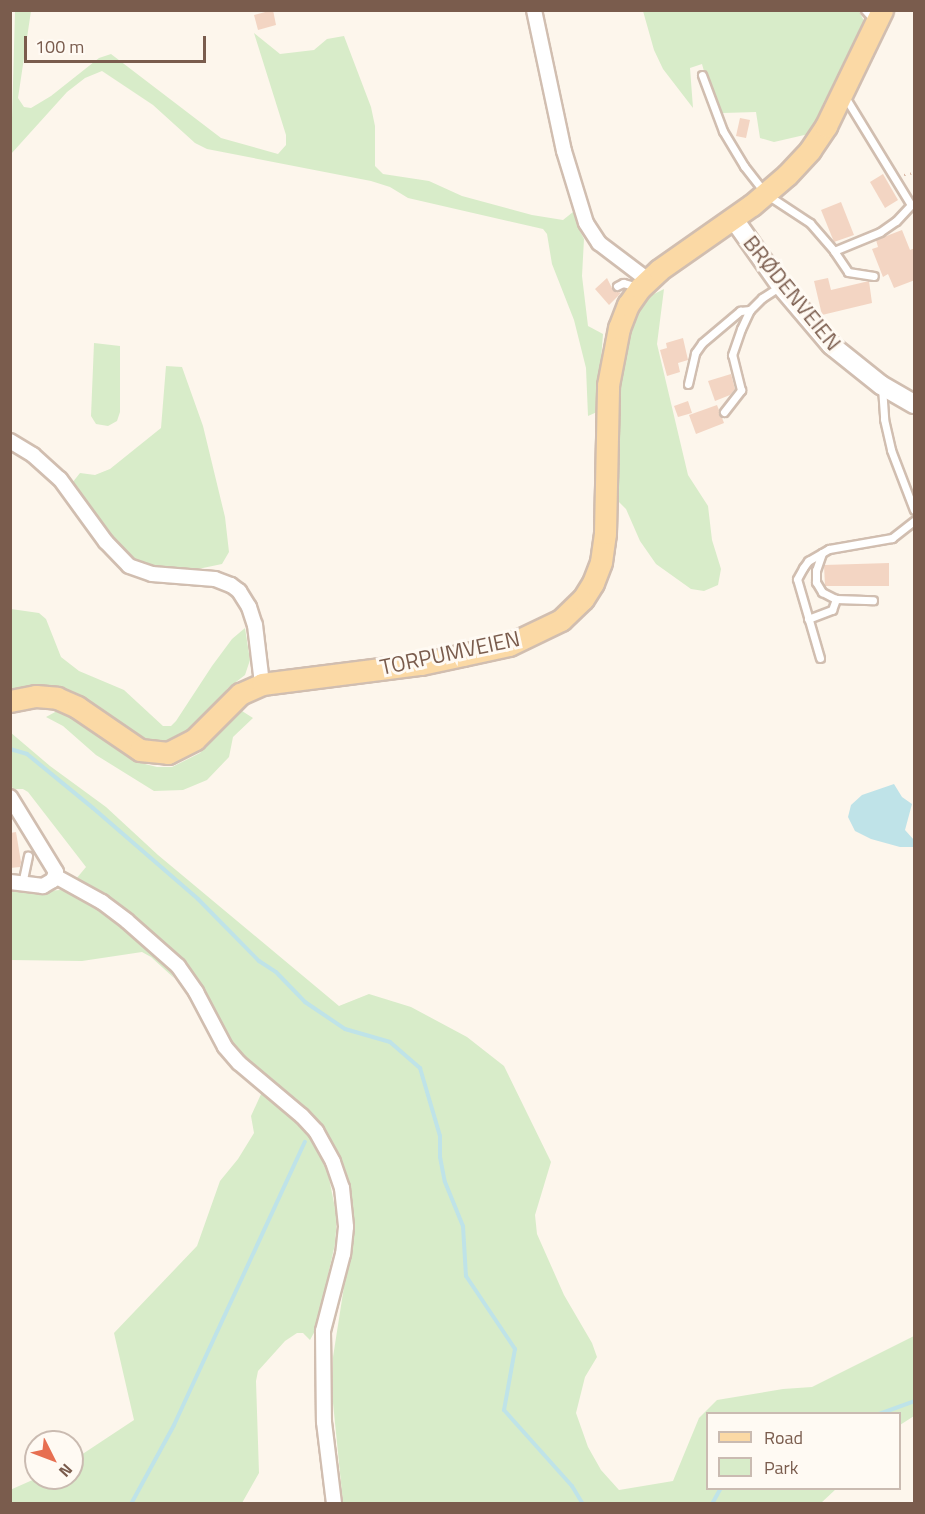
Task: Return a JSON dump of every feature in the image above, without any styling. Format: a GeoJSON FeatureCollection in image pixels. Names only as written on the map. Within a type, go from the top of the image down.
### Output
{"type":"FeatureCollection","features":[{"type":"Feature","properties":{"kind":"main road","name":"TORPUMVEIEN"},"geometry":{"type":"LineString","coordinates":[[10,700],[36,696],[57,698],[77,707],[140,750],[168,753],[195,739],[240,694],[262,684],[421,664],[509,645],[547,628],[572,611],[593,583],[601,562],[606,533],[608,385],[619,328],[628,305],[644,284],[765,194],[810,150],[842,92],[874,14]]}},
{"type":"Feature","properties":{"kind":"main road","name":"BRØDENVEIEN"},"geometry":{"type":"LineString","coordinates":[[734,219],[782,286],[831,345],[881,385],[915,404]]}},
{"type":"Feature","properties":{"kind":"street"},"geometry":{"type":"LineString","coordinates":[[534,10],[564,151],[586,223],[599,243],[644,284]]}},
{"type":"Feature","properties":{"kind":"street"},"geometry":{"type":"LineString","coordinates":[[10,441],[33,455],[60,479],[106,542],[129,566],[152,574],[215,579],[239,591],[249,607],[255,625],[262,684]]}},
{"type":"Feature","properties":{"kind":"street"},"geometry":{"type":"LineString","coordinates":[[10,796],[32,835],[51,861],[55,876],[111,908],[178,966],[189,980],[225,1047],[239,1063],[302,1116],[316,1131],[333,1162],[342,1188],[346,1227],[344,1254],[323,1331],[324,1422],[334,1503]]}},
{"type":"Feature","properties":{"kind":"street"},"geometry":{"type":"LineString","coordinates":[[16,883],[43,886],[50,883],[55,876]]}},
{"type":"Feature","properties":{"kind":"lane"},"geometry":{"type":"LineString","coordinates":[[702,75],[733,151],[765,194],[810,223],[834,251],[848,272],[874,276]]}},
{"type":"Feature","properties":{"kind":"lane"},"geometry":{"type":"LineString","coordinates":[[834,251],[880,232],[896,221],[911,205],[842,92]]}},
{"type":"Feature","properties":{"kind":"lane"},"geometry":{"type":"LineString","coordinates":[[617,286],[644,284]]}},
{"type":"Feature","properties":{"kind":"lane"},"geometry":{"type":"LineString","coordinates":[[724,412],[741,390],[732,355],[750,310],[762,298],[782,286]]}},
{"type":"Feature","properties":{"kind":"lane"},"geometry":{"type":"LineString","coordinates":[[688,384],[695,352],[702,343],[740,311],[750,310]]}},
{"type":"Feature","properties":{"kind":"lane"},"geometry":{"type":"LineString","coordinates":[[881,385],[884,419],[891,450],[915,510]]}},
{"type":"Feature","properties":{"kind":"lane"},"geometry":{"type":"LineString","coordinates":[[820,658],[797,579],[808,561],[822,553],[854,543],[892,538],[915,521]]}},
{"type":"Feature","properties":{"kind":"lane"},"geometry":{"type":"LineString","coordinates":[[822,553],[816,570],[816,582],[822,591],[836,599],[873,600]]}},
{"type":"Feature","properties":{"kind":"lane"},"geometry":{"type":"LineString","coordinates":[[808,619],[832,610],[836,599]]}},
{"type":"Feature","properties":{"kind":"lane"},"geometry":{"type":"LineString","coordinates":[[16,883],[28,856]]}},
{"type":"Feature","properties":{"kind":"green space"},"geometry":{"type":"Polygon","coordinates":[[[15,11],[31,11],[18,98],[24,107],[31,108],[51,96],[99,58],[111,54],[221,138],[278,154],[286,145],[286,135],[254,33],[280,54],[314,50],[327,39],[344,36],[371,107],[375,126],[375,166],[383,174],[429,181],[462,196],[532,215],[563,220],[573,212],[580,217],[582,227],[580,231],[584,239],[582,276],[588,326],[603,334],[597,412],[588,416],[586,368],[574,320],[552,264],[547,234],[543,229],[408,198],[390,187],[371,181],[207,149],[195,143],[153,105],[102,71],[85,78],[67,92],[11,154],[15,11]]]}},
{"type":"Feature","properties":{"kind":"green space"},"geometry":{"type":"Polygon","coordinates":[[[643,11],[859,11],[866,25],[813,133],[774,142],[760,138],[756,112],[723,113],[714,108],[702,64],[690,68],[693,108],[663,69],[654,50],[643,11]]]}},
{"type":"Feature","properties":{"kind":"green space"},"geometry":{"type":"Polygon","coordinates":[[[664,289],[657,344],[688,475],[708,506],[712,540],[721,569],[718,585],[704,591],[691,589],[656,564],[640,541],[626,509],[614,497],[615,401],[630,321],[646,298],[664,289]]]}},
{"type":"Feature","properties":{"kind":"green space"},"geometry":{"type":"Polygon","coordinates":[[[94,343],[120,346],[120,412],[117,421],[108,426],[96,424],[91,416],[94,343]]]}},
{"type":"Feature","properties":{"kind":"green space"},"geometry":{"type":"Polygon","coordinates":[[[166,366],[182,367],[203,426],[225,517],[229,552],[222,564],[198,569],[167,569],[141,563],[120,548],[72,483],[80,473],[95,475],[110,469],[161,428],[166,366]]]}},
{"type":"Feature","properties":{"kind":"green space"},"geometry":{"type":"Polygon","coordinates":[[[11,609],[39,613],[46,619],[61,657],[79,671],[124,690],[163,726],[171,726],[176,721],[232,639],[245,628],[250,660],[245,675],[227,689],[222,702],[203,723],[171,745],[143,744],[107,715],[75,695],[11,696],[11,609]]]}},
{"type":"Feature","properties":{"kind":"green space"},"geometry":{"type":"Polygon","coordinates":[[[57,711],[78,720],[137,762],[157,767],[172,767],[200,753],[221,728],[242,711],[253,718],[233,737],[229,757],[207,780],[183,790],[154,791],[96,755],[63,726],[46,717],[57,711]]]}},
{"type":"Feature","properties":{"kind":"green space"},"geometry":{"type":"Polygon","coordinates":[[[10,732],[50,766],[106,807],[158,855],[339,1006],[369,994],[411,1007],[467,1037],[504,1066],[551,1162],[535,1215],[537,1234],[564,1295],[592,1343],[597,1357],[585,1377],[576,1413],[588,1447],[601,1470],[619,1490],[673,1481],[699,1418],[717,1400],[783,1389],[812,1387],[914,1336],[914,1416],[901,1424],[901,1412],[706,1412],[706,1490],[835,1490],[821,1503],[343,1503],[333,1403],[333,1357],[353,1229],[346,1178],[335,1153],[231,1044],[211,1001],[178,956],[144,925],[76,879],[86,867],[28,792],[23,789],[13,789],[10,783],[10,732]]]}},
{"type":"Feature","properties":{"kind":"green space"},"geometry":{"type":"Polygon","coordinates":[[[10,887],[34,892],[60,890],[72,892],[126,926],[165,963],[174,978],[142,952],[82,961],[11,960],[10,887]]]}},
{"type":"Feature","properties":{"kind":"green space"},"geometry":{"type":"Polygon","coordinates":[[[262,1092],[277,1102],[311,1136],[326,1163],[337,1218],[335,1244],[316,1329],[310,1340],[303,1333],[297,1333],[285,1341],[258,1371],[256,1381],[259,1473],[242,1503],[11,1503],[10,1490],[24,1484],[24,1490],[84,1490],[84,1453],[134,1420],[114,1333],[197,1246],[220,1181],[238,1159],[254,1133],[251,1116],[262,1092]]]}},
{"type":"Feature","properties":{"kind":"water"},"geometry":{"type":"Polygon","coordinates":[[[894,784],[902,797],[912,804],[905,830],[914,840],[914,847],[900,847],[871,839],[855,831],[848,817],[851,805],[862,795],[894,784]]]}},
{"type":"Feature","properties":{"kind":"building"},"geometry":{"type":"Polygon","coordinates":[[[273,10],[276,25],[258,30],[254,15],[273,10]]]}},
{"type":"Feature","properties":{"kind":"building"},"geometry":{"type":"Polygon","coordinates":[[[740,118],[750,120],[746,138],[736,136],[740,118]]]}},
{"type":"Feature","properties":{"kind":"building"},"geometry":{"type":"Polygon","coordinates":[[[883,174],[898,200],[885,208],[870,182],[883,174]]]}},
{"type":"Feature","properties":{"kind":"building"},"geometry":{"type":"Polygon","coordinates":[[[841,202],[854,235],[834,242],[821,210],[841,202]]]}},
{"type":"Feature","properties":{"kind":"building"},"geometry":{"type":"Polygon","coordinates":[[[902,230],[910,250],[915,248],[915,280],[894,288],[888,274],[883,277],[872,249],[878,247],[876,240],[902,230]]]}},
{"type":"Feature","properties":{"kind":"building"},"geometry":{"type":"Polygon","coordinates":[[[607,278],[613,290],[621,293],[609,305],[595,289],[607,278]]]}},
{"type":"Feature","properties":{"kind":"building"},"geometry":{"type":"Polygon","coordinates":[[[828,278],[831,290],[869,281],[872,303],[822,315],[814,281],[828,278]]]}},
{"type":"Feature","properties":{"kind":"building"},"geometry":{"type":"Polygon","coordinates":[[[683,338],[688,360],[678,363],[680,372],[667,376],[660,350],[667,348],[666,343],[683,338]]]}},
{"type":"Feature","properties":{"kind":"building"},"geometry":{"type":"Polygon","coordinates":[[[731,374],[735,389],[730,395],[715,401],[708,381],[731,374]]]}},
{"type":"Feature","properties":{"kind":"building"},"geometry":{"type":"Polygon","coordinates":[[[688,401],[692,413],[678,417],[674,406],[688,401]]]}},
{"type":"Feature","properties":{"kind":"building"},"geometry":{"type":"Polygon","coordinates":[[[717,405],[724,423],[696,434],[689,415],[717,405]]]}},
{"type":"Feature","properties":{"kind":"building"},"geometry":{"type":"Polygon","coordinates":[[[889,563],[889,586],[825,586],[824,565],[889,563]]]}},
{"type":"Feature","properties":{"kind":"building"},"geometry":{"type":"Polygon","coordinates":[[[16,832],[21,862],[20,867],[10,868],[10,833],[16,832]]]}},
{"type":"Feature","properties":{"kind":"waterway"},"geometry":{"type":"LineString","coordinates":[[10,749],[27,754],[93,808],[198,899],[259,961],[276,972],[305,1002],[345,1029],[390,1042],[420,1068],[440,1136],[440,1157],[445,1182],[463,1226],[466,1276],[515,1349],[504,1410],[572,1486],[583,1504]]}},
{"type":"Feature","properties":{"kind":"waterway"},"geometry":{"type":"LineString","coordinates":[[131,1504],[174,1425],[305,1142]]}},
{"type":"Feature","properties":{"kind":"waterway"},"geometry":{"type":"LineString","coordinates":[[884,1412],[914,1401]]}},
{"type":"Feature","properties":{"kind":"waterway"},"geometry":{"type":"LineString","coordinates":[[712,1504],[720,1490]]}}]}
